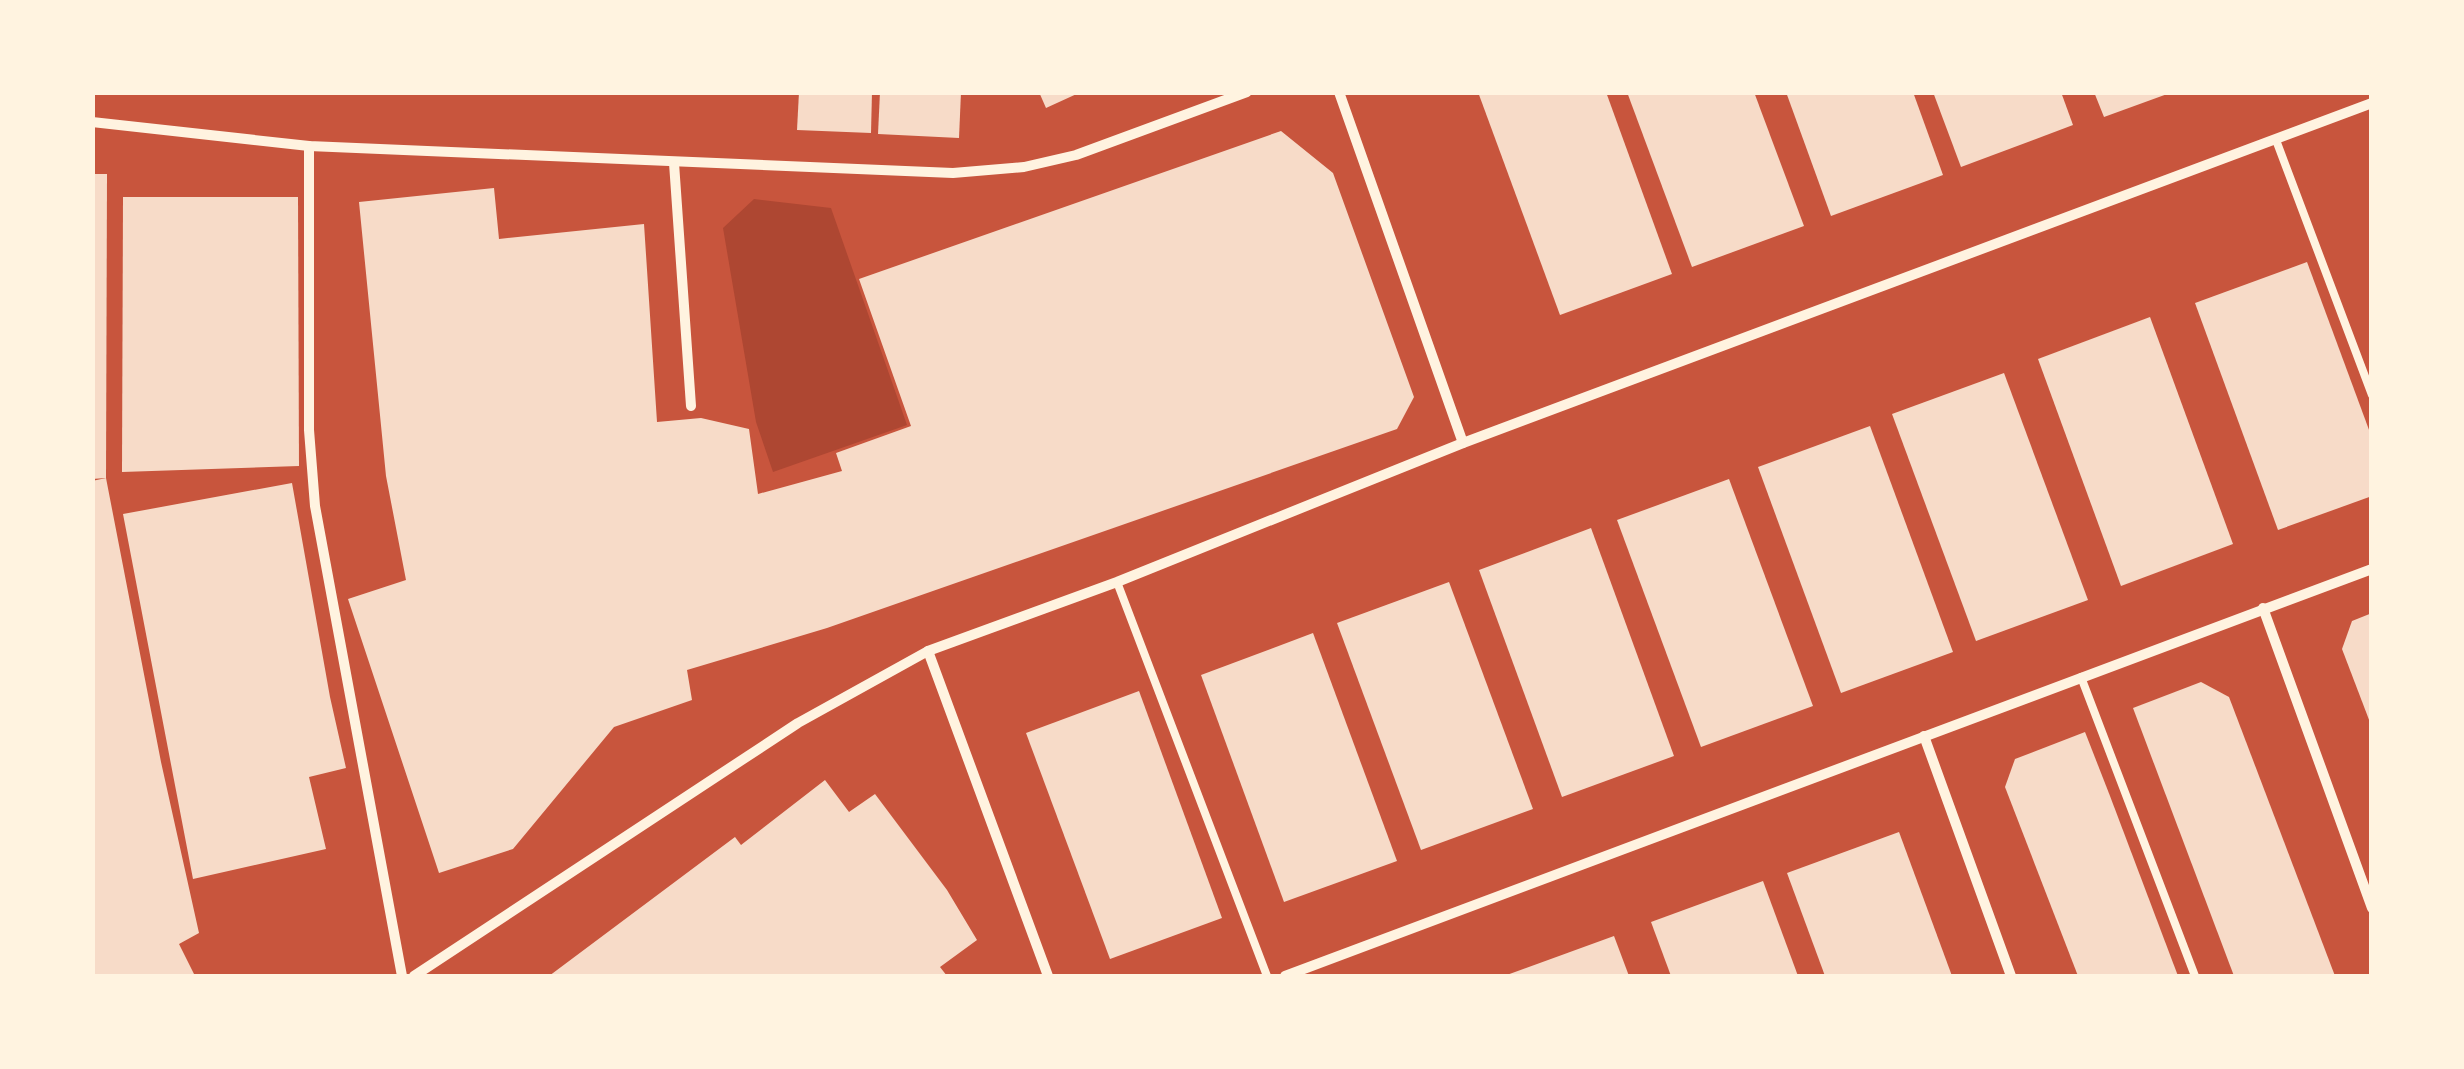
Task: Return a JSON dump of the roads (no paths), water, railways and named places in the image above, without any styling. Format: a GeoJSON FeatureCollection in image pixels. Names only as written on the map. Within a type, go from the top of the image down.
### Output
{"type":"FeatureCollection","features":[{"type":"Feature","properties":{"kind":"street"},"geometry":{"type":"LineString","coordinates":[[92,122],[309,146],[952,173],[1024,167],[1076,155],[1247,92]]}},
{"type":"Feature","properties":{"kind":"street"},"geometry":{"type":"LineString","coordinates":[[1340,92],[1464,443]]}},
{"type":"Feature","properties":{"kind":"street"},"geometry":{"type":"LineString","coordinates":[[414,976],[798,723],[928,650],[1117,582],[1464,443],[2372,103]]}},
{"type":"Feature","properties":{"kind":"street"},"geometry":{"type":"LineString","coordinates":[[309,146],[309,430],[315,506],[402,976]]}},
{"type":"Feature","properties":{"kind":"street"},"geometry":{"type":"LineString","coordinates":[[674,163],[691,406]]}},
{"type":"Feature","properties":{"kind":"street"},"geometry":{"type":"LineString","coordinates":[[1285,976],[2372,569]]}},
{"type":"Feature","properties":{"kind":"street"},"geometry":{"type":"LineString","coordinates":[[2263,608],[2372,908]]}},
{"type":"Feature","properties":{"kind":"street"},"geometry":{"type":"LineString","coordinates":[[928,650],[1048,976]]}},
{"type":"Feature","properties":{"kind":"street"},"geometry":{"type":"LineString","coordinates":[[1924,736],[2011,976]]}},
{"type":"Feature","properties":{"kind":"lane"},"geometry":{"type":"LineString","coordinates":[[2276,140],[2372,395]]}},
{"type":"Feature","properties":{"kind":"lane"},"geometry":{"type":"LineString","coordinates":[[1117,582],[1266,976]]}},
{"type":"Feature","properties":{"kind":"lane"},"geometry":{"type":"LineString","coordinates":[[2081,677],[2195,976]]}}]}
